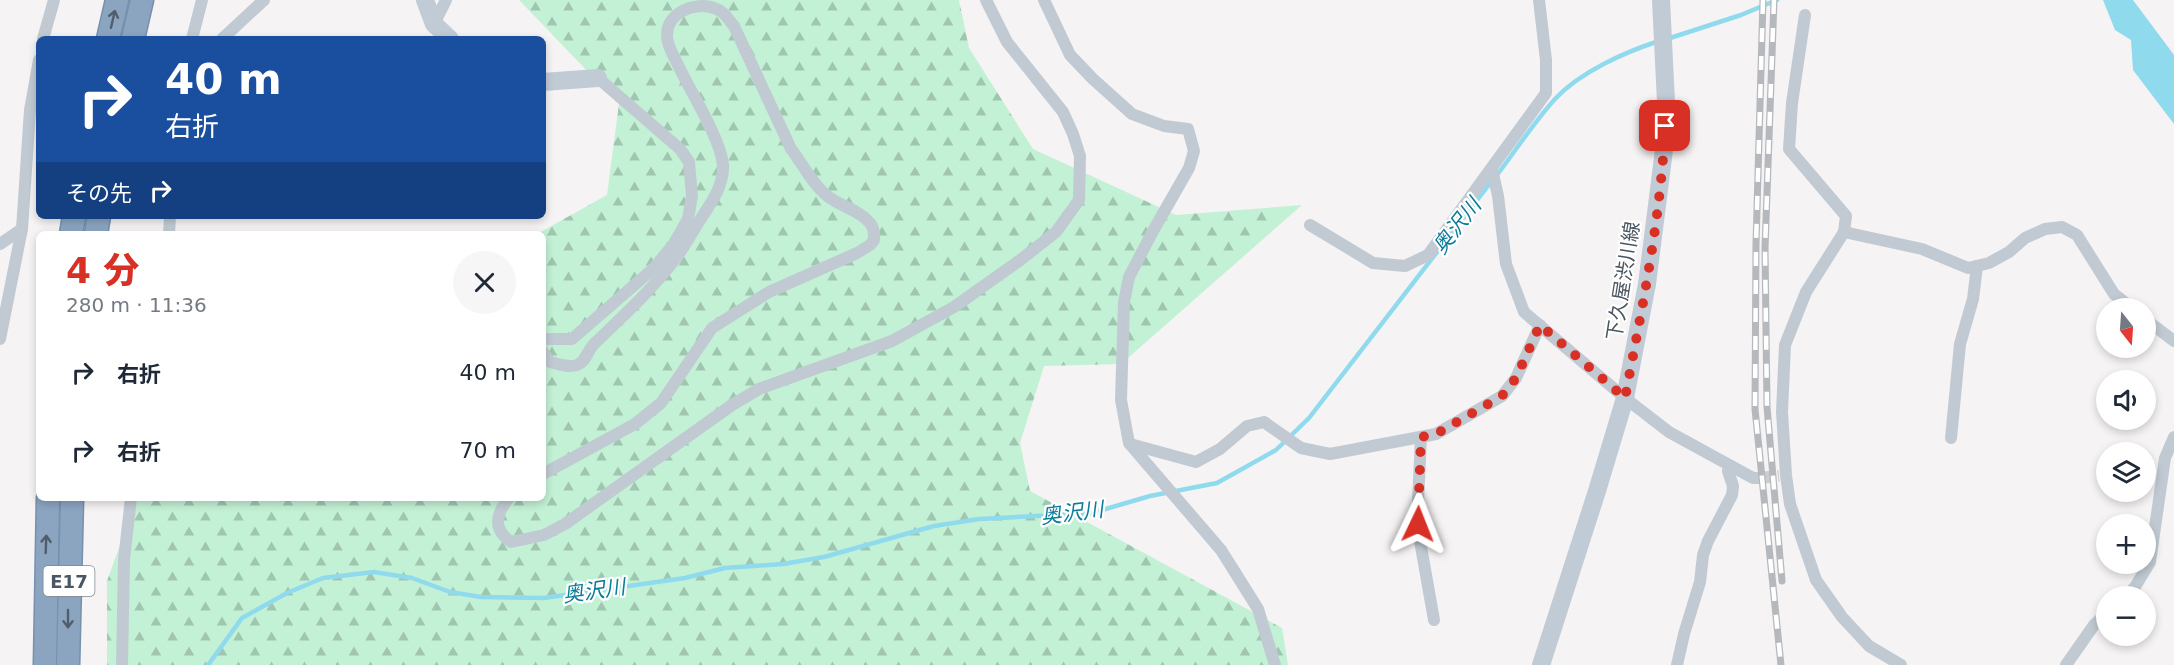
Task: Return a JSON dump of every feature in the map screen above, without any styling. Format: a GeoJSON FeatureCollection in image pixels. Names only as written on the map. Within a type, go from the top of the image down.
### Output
{"type":"FeatureCollection","features":[{"type":"Feature","properties":{"kind":"highway"},"geometry":{"type":"LineString","coordinates":[[109,36],[117,0]]}},
{"type":"Feature","properties":{"kind":"highway"},"geometry":{"type":"LineString","coordinates":[[134,36],[142,0]]}},
{"type":"Feature","properties":{"kind":"highway","name":"E17"},"geometry":{"type":"LineString","coordinates":[[45,665],[48,501]]}},
{"type":"Feature","properties":{"kind":"highway","name":"E17"},"geometry":{"type":"LineString","coordinates":[[68,665],[72,501]]}},
{"type":"Feature","properties":{"kind":"main road"},"geometry":{"type":"LineString","coordinates":[[425,0],[434,24],[447,36]]}},
{"type":"Feature","properties":{"kind":"main road","name":"下久屋渋川線"},"geometry":{"type":"LineString","coordinates":[[1541,665],[1625,398],[1647,284],[1664,150],[1666,102],[1661,0]]}},
{"type":"Feature","properties":{"kind":"main road"},"geometry":{"type":"LineString","coordinates":[[546,82],[598,78]]}},
{"type":"Feature","properties":{"kind":"street"},"geometry":{"type":"LineString","coordinates":[[44,36],[54,0]]}},
{"type":"Feature","properties":{"kind":"street"},"geometry":{"type":"LineString","coordinates":[[193,36],[202,0]]}},
{"type":"Feature","properties":{"kind":"street"},"geometry":{"type":"LineString","coordinates":[[225,36],[264,0]]}},
{"type":"Feature","properties":{"kind":"street"},"geometry":{"type":"LineString","coordinates":[[434,24],[446,0]]}},
{"type":"Feature","properties":{"kind":"street"},"geometry":{"type":"LineString","coordinates":[[506,501],[498,515],[498,527],[503,536],[511,542],[544,535],[565,524],[732,405],[759,389],[892,341],[954,307],[1056,232],[1078,200],[1080,156],[1063,112],[1007,42],[986,0]]}},
{"type":"Feature","properties":{"kind":"street"},"geometry":{"type":"LineString","coordinates":[[1044,0],[1070,55],[1092,79],[1132,114],[1164,126],[1188,129],[1194,151],[1190,168],[1129,277],[1124,302],[1121,400],[1129,443],[1221,550],[1258,609],[1275,665]]}},
{"type":"Feature","properties":{"kind":"street"},"geometry":{"type":"LineString","coordinates":[[1310,225],[1373,263],[1405,266],[1428,255],[1546,93],[1546,60],[1539,0]]}},
{"type":"Feature","properties":{"kind":"street"},"geometry":{"type":"LineString","coordinates":[[546,356],[550,362],[566,366],[578,365],[586,358],[591,348],[637,302],[675,258],[714,200],[723,165],[714,136],[676,62],[667,35],[670,21],[678,13],[696,7],[712,7],[724,13],[734,26],[790,149],[798,157],[808,177],[826,196],[863,216],[871,224],[874,240],[857,253],[769,292],[712,328],[661,403],[635,424],[546,472]]}},
{"type":"Feature","properties":{"kind":"street"},"geometry":{"type":"LineString","coordinates":[[1805,15],[1792,103],[1789,149],[1846,216],[1844,232],[1806,292],[1785,345],[1782,412],[1783,476],[1816,580],[1842,617],[1869,646],[1901,665]]}},
{"type":"Feature","properties":{"kind":"street"},"geometry":{"type":"LineString","coordinates":[[0,339],[22,229],[30,110],[36,77]]}},
{"type":"Feature","properties":{"kind":"street"},"geometry":{"type":"LineString","coordinates":[[546,339],[572,339],[654,268],[673,245],[688,219],[692,196],[689,162],[680,149],[598,78]]}},
{"type":"Feature","properties":{"kind":"street"},"geometry":{"type":"LineString","coordinates":[[1492,169],[1498,195],[1506,264],[1524,312],[1625,398],[1669,432],[1753,478],[1760,478]]}},
{"type":"Feature","properties":{"kind":"street"},"geometry":{"type":"LineString","coordinates":[[1844,232],[1922,249],[1968,268],[1989,263],[2035,233],[2062,227],[2077,235],[2114,294],[2119,298]]}},
{"type":"Feature","properties":{"kind":"street"},"geometry":{"type":"LineString","coordinates":[[0,243],[22,229]]}},
{"type":"Feature","properties":{"kind":"street"},"geometry":{"type":"LineString","coordinates":[[1951,438],[1960,344],[1973,299],[1977,266]]}},
{"type":"Feature","properties":{"kind":"street"},"geometry":{"type":"LineString","coordinates":[[1129,443],[1196,462],[1220,449],[1247,426],[1264,422],[1301,448],[1330,454],[1436,434],[1502,396],[1516,378],[1540,325]]}},
{"type":"Feature","properties":{"kind":"street"},"geometry":{"type":"LineString","coordinates":[[2156,327],[2174,341]]}},
{"type":"Feature","properties":{"kind":"street"},"geometry":{"type":"LineString","coordinates":[[1421,437],[1418,524],[1434,620]]}},
{"type":"Feature","properties":{"kind":"street"},"geometry":{"type":"LineString","coordinates":[[2136,586],[2150,562],[2165,458],[2174,437]]}},
{"type":"Feature","properties":{"kind":"street"},"geometry":{"type":"LineString","coordinates":[[1677,665],[1700,582],[1703,555],[1732,495],[1733,486],[1728,471],[1730,466]]}},
{"type":"Feature","properties":{"kind":"street"},"geometry":{"type":"LineString","coordinates":[[122,665],[124,560],[131,501]]}},
{"type":"Feature","properties":{"kind":"street"},"geometry":{"type":"LineString","coordinates":[[2066,665],[2096,623]]}},
{"type":"Feature","properties":{"kind":"green space"},"geometry":{"type":"Polygon","coordinates":[[[519,0],[959,0],[969,48],[1033,149],[1176,215],[1302,205],[1121,364],[1044,366],[1020,443],[1030,491],[1282,628],[1288,665],[107,665],[107,581],[136,501],[546,501],[546,231],[542,231],[607,195],[619,104],[519,0]]]}},
{"type":"Feature","properties":{"kind":"water"},"geometry":{"type":"Polygon","coordinates":[[[2103,0],[2133,0],[2174,55],[2174,124],[2133,70],[2131,40],[2115,30],[2103,0]]]}},
{"type":"Feature","properties":{"kind":"waterway","name":"奥沢川"},"geometry":{"type":"LineString","coordinates":[[1667,39],[1741,15],[1777,0]]}},
{"type":"Feature","properties":{"kind":"waterway","name":"奥沢川"},"geometry":{"type":"LineString","coordinates":[[1497,175],[1540,117],[1565,89],[1604,64],[1659,41]]}},
{"type":"Feature","properties":{"kind":"waterway","name":"奥沢川"},"geometry":{"type":"LineString","coordinates":[[208,665],[242,618],[287,593],[323,578],[374,572],[412,578],[450,592],[481,597],[544,598],[685,578],[725,568],[783,564],[824,557],[934,526],[979,519],[1092,513],[1150,496],[1217,483],[1276,450],[1309,418],[1491,182]]}},
{"type":"Feature","properties":{"kind":"tunnel"},"geometry":{"type":"LineString","coordinates":[[1760,478],[1779,476]]}},
{"type":"Feature","properties":{"kind":"railway"},"geometry":{"type":"LineString","coordinates":[[1763,0],[1756,244],[1755,409],[1781,665]]}},
{"type":"Feature","properties":{"kind":"railway"},"geometry":{"type":"LineString","coordinates":[[1774,0],[1765,248],[1767,407],[1782,581]]}},
{"type":"Feature","properties":{"kind":"route"},"geometry":{"type":"LineString","coordinates":[[1418,524],[1421,437],[1436,434],[1502,396],[1516,378],[1540,325],[1625,398],[1647,284],[1665,126]]}}]}
